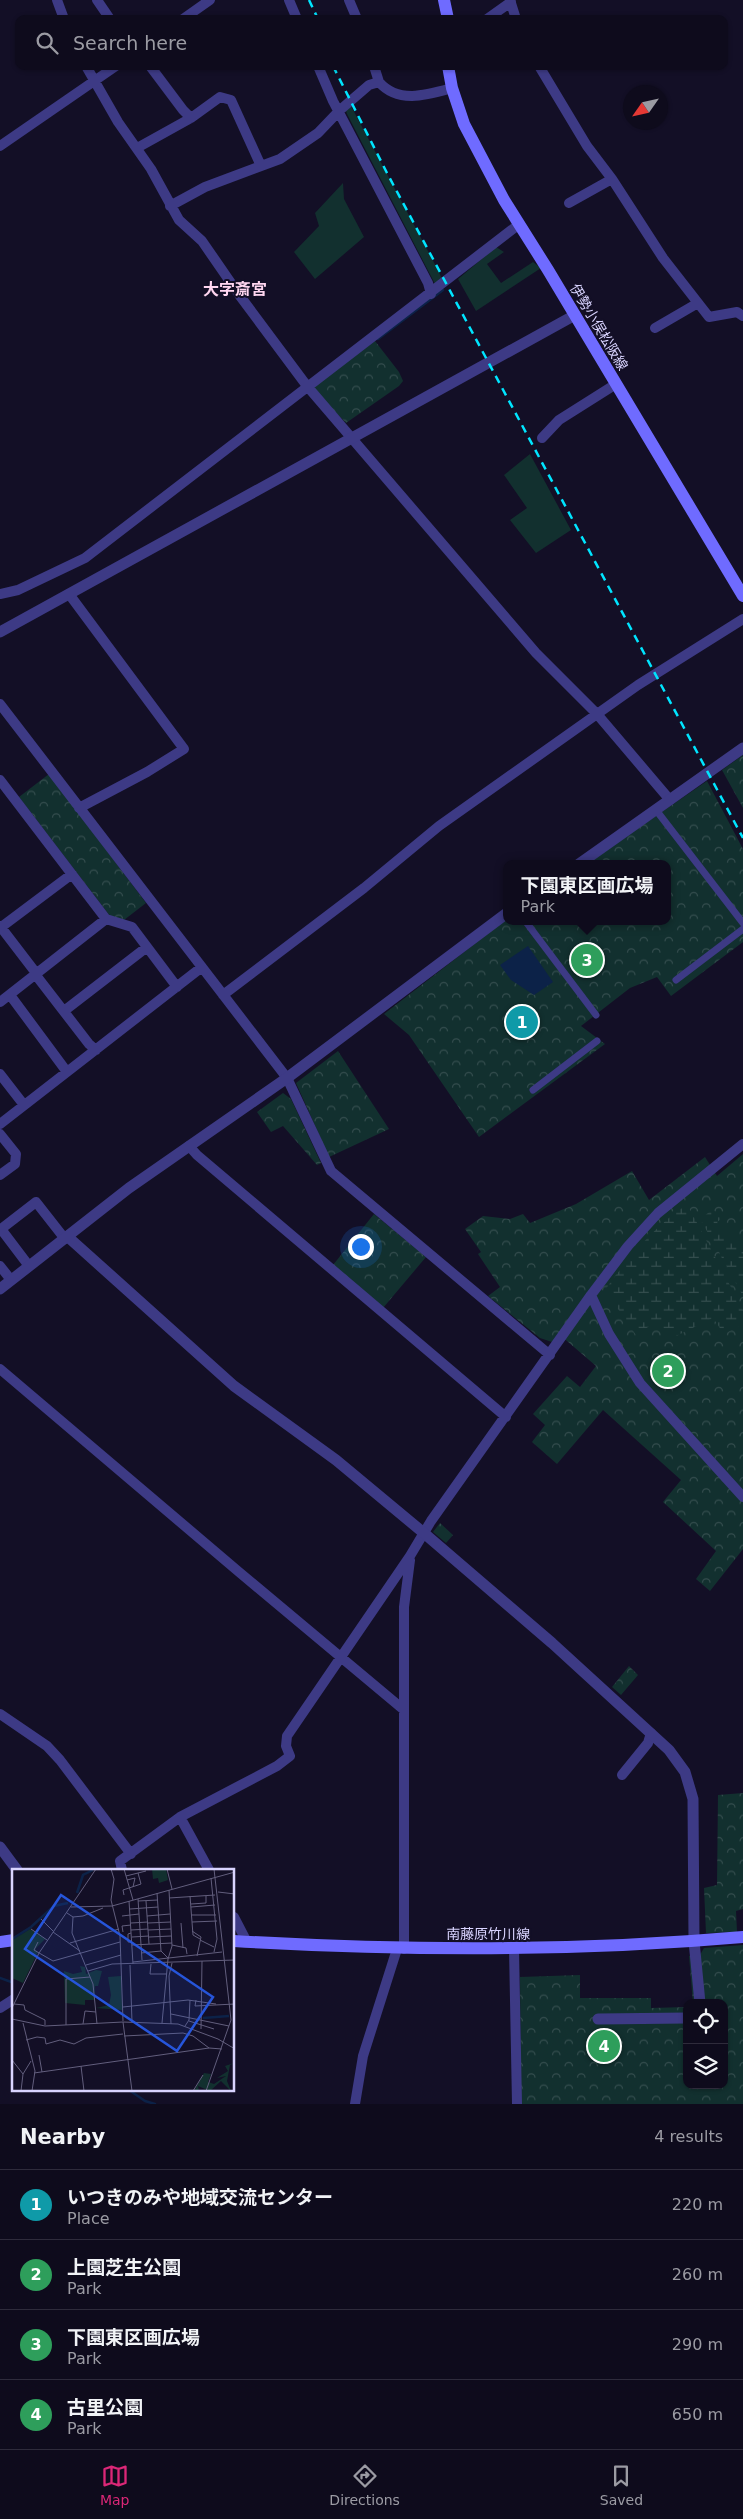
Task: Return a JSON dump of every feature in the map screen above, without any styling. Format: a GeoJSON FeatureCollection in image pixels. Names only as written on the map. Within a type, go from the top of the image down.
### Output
{"type":"FeatureCollection","features":[{"type":"Feature","properties":{"kind":"main road"},"geometry":{"type":"LineString","coordinates":[[444,0],[447,15]]}},
{"type":"Feature","properties":{"kind":"main road","name":"伊勢小俣松阪線"},"geometry":{"type":"LineString","coordinates":[[449,70],[452,88],[464,124],[518,225],[743,596]]}},
{"type":"Feature","properties":{"kind":"main road","name":"南藤原竹川線"},"geometry":{"type":"LineString","coordinates":[[235,1941],[400,1949],[514,1950],[694,1942],[743,1937]]}},
{"type":"Feature","properties":{"kind":"street"},"geometry":{"type":"LineString","coordinates":[[57,0],[63,15]]}},
{"type":"Feature","properties":{"kind":"street"},"geometry":{"type":"LineString","coordinates":[[98,0],[107,15]]}},
{"type":"Feature","properties":{"kind":"street"},"geometry":{"type":"LineString","coordinates":[[189,15],[210,0]]}},
{"type":"Feature","properties":{"kind":"street"},"geometry":{"type":"LineString","coordinates":[[289,0],[295,15]]}},
{"type":"Feature","properties":{"kind":"street"},"geometry":{"type":"LineString","coordinates":[[349,0],[355,15]]}},
{"type":"Feature","properties":{"kind":"street"},"geometry":{"type":"LineString","coordinates":[[492,15],[510,1],[515,15]]}},
{"type":"Feature","properties":{"kind":"street"},"geometry":{"type":"LineString","coordinates":[[88,70],[179,220],[202,241],[307,386],[350,439],[536,653],[597,714],[670,800]]}},
{"type":"Feature","properties":{"kind":"street"},"geometry":{"type":"LineString","coordinates":[[0,146],[110,70]]}},
{"type":"Feature","properties":{"kind":"street"},"geometry":{"type":"LineString","coordinates":[[153,70],[191,118]]}},
{"type":"Feature","properties":{"kind":"street"},"geometry":{"type":"LineString","coordinates":[[320,70],[399,225],[431,294]]}},
{"type":"Feature","properties":{"kind":"street"},"geometry":{"type":"LineString","coordinates":[[375,70],[379,82],[395,95],[433,93],[452,88]]}},
{"type":"Feature","properties":{"kind":"street"},"geometry":{"type":"LineString","coordinates":[[540,70],[567,116],[612,179],[663,258],[709,317],[737,312],[743,316]]}},
{"type":"Feature","properties":{"kind":"street"},"geometry":{"type":"LineString","coordinates":[[170,206],[205,187],[280,159],[318,133],[340,110],[369,85],[379,82]]}},
{"type":"Feature","properties":{"kind":"street"},"geometry":{"type":"LineString","coordinates":[[137,148],[191,118],[220,97],[231,100],[262,166]]}},
{"type":"Feature","properties":{"kind":"street"},"geometry":{"type":"LineString","coordinates":[[569,203],[612,179]]}},
{"type":"Feature","properties":{"kind":"street"},"geometry":{"type":"LineString","coordinates":[[0,594],[18,590],[84,558],[307,386],[431,294],[518,225]]}},
{"type":"Feature","properties":{"kind":"street"},"geometry":{"type":"LineString","coordinates":[[655,328],[698,303]]}},
{"type":"Feature","properties":{"kind":"street"},"geometry":{"type":"LineString","coordinates":[[0,632],[574,315]]}},
{"type":"Feature","properties":{"kind":"street"},"geometry":{"type":"LineString","coordinates":[[542,438],[559,420],[616,384]]}},
{"type":"Feature","properties":{"kind":"street"},"geometry":{"type":"LineString","coordinates":[[69,594],[184,749],[147,772],[79,808]]}},
{"type":"Feature","properties":{"kind":"street"},"geometry":{"type":"LineString","coordinates":[[223,995],[364,888],[439,826],[597,714],[743,619]]}},
{"type":"Feature","properties":{"kind":"street"},"geometry":{"type":"LineString","coordinates":[[0,704],[287,1078],[331,1171],[550,1355]]}},
{"type":"Feature","properties":{"kind":"street"},"geometry":{"type":"LineString","coordinates":[[585,860],[743,748]]}},
{"type":"Feature","properties":{"kind":"street"},"geometry":{"type":"LineString","coordinates":[[0,780],[106,919],[132,927],[178,987]]}},
{"type":"Feature","properties":{"kind":"street"},"geometry":{"type":"LineString","coordinates":[[656,810],[743,923]]}},
{"type":"Feature","properties":{"kind":"street"},"geometry":{"type":"LineString","coordinates":[[72,874],[0,927],[96,1050]]}},
{"type":"Feature","properties":{"kind":"street"},"geometry":{"type":"LineString","coordinates":[[0,1289],[129,1188],[287,1078],[503,916]]}},
{"type":"Feature","properties":{"kind":"street"},"geometry":{"type":"LineString","coordinates":[[0,1002],[106,919]]}},
{"type":"Feature","properties":{"kind":"street"},"geometry":{"type":"LineString","coordinates":[[528,925],[596,1014]]}},
{"type":"Feature","properties":{"kind":"street"},"geometry":{"type":"LineString","coordinates":[[676,980],[743,929]]}},
{"type":"Feature","properties":{"kind":"street"},"geometry":{"type":"LineString","coordinates":[[64,1011],[147,947]]}},
{"type":"Feature","properties":{"kind":"street"},"geometry":{"type":"LineString","coordinates":[[0,1124],[202,967]]}},
{"type":"Feature","properties":{"kind":"street"},"geometry":{"type":"LineString","coordinates":[[10,995],[67,1072]]}},
{"type":"Feature","properties":{"kind":"street"},"geometry":{"type":"LineString","coordinates":[[533,1090],[597,1041]]}},
{"type":"Feature","properties":{"kind":"street"},"geometry":{"type":"LineString","coordinates":[[0,1074],[24,1105]]}},
{"type":"Feature","properties":{"kind":"street"},"geometry":{"type":"LineString","coordinates":[[0,1134],[16,1154],[15,1164],[0,1175]]}},
{"type":"Feature","properties":{"kind":"street"},"geometry":{"type":"LineString","coordinates":[[122,1869],[120,1861],[180,1818],[287,1760],[290,1756],[286,1746],[287,1736],[591,1295],[628,1246],[658,1213],[743,1144]]}},
{"type":"Feature","properties":{"kind":"street"},"geometry":{"type":"LineString","coordinates":[[189,1146],[506,1417]]}},
{"type":"Feature","properties":{"kind":"street"},"geometry":{"type":"LineString","coordinates":[[29,1266],[1,1229],[36,1202],[66,1238],[234,1386],[336,1460],[425,1534],[552,1643],[651,1733],[680,1764],[692,1792],[694,1816],[694,1942],[700,1999]]}},
{"type":"Feature","properties":{"kind":"street"},"geometry":{"type":"LineString","coordinates":[[0,1266],[11,1280]]}},
{"type":"Feature","properties":{"kind":"street"},"geometry":{"type":"LineString","coordinates":[[591,1295],[609,1334],[636,1378],[743,1497]]}},
{"type":"Feature","properties":{"kind":"street"},"geometry":{"type":"LineString","coordinates":[[0,1369],[404,1710]]}},
{"type":"Feature","properties":{"kind":"street"},"geometry":{"type":"LineString","coordinates":[[355,2104],[363,2056],[400,1949],[404,1607],[410,1556]]}},
{"type":"Feature","properties":{"kind":"street"},"geometry":{"type":"LineString","coordinates":[[0,1714],[47,1746],[60,1760],[131,1854]]}},
{"type":"Feature","properties":{"kind":"street"},"geometry":{"type":"LineString","coordinates":[[622,1775],[648,1743],[651,1733]]}},
{"type":"Feature","properties":{"kind":"street"},"geometry":{"type":"LineString","coordinates":[[180,1818],[207,1869]]}},
{"type":"Feature","properties":{"kind":"street"},"geometry":{"type":"LineString","coordinates":[[1,1849],[16,1869]]}},
{"type":"Feature","properties":{"kind":"street"},"geometry":{"type":"LineString","coordinates":[[235,1919],[247,1942]]}},
{"type":"Feature","properties":{"kind":"street"},"geometry":{"type":"LineString","coordinates":[[514,1950],[517,2104]]}},
{"type":"Feature","properties":{"kind":"street"},"geometry":{"type":"LineString","coordinates":[[0,2008],[12,2000]]}},
{"type":"Feature","properties":{"kind":"street"},"geometry":{"type":"LineString","coordinates":[[598,2019],[683,2018]]}},
{"type":"Feature","properties":{"kind":"green space"},"geometry":{"type":"Polygon","coordinates":[[[351,106],[438,270],[442,279],[435,284],[347,114],[346,111],[351,106]]]}},
{"type":"Feature","properties":{"kind":"green space"},"geometry":{"type":"Polygon","coordinates":[[[343,183],[344,199],[364,237],[315,279],[294,252],[319,226],[315,213],[343,183]]]}},
{"type":"Feature","properties":{"kind":"green space"},"geometry":{"type":"Polygon","coordinates":[[[496,247],[504,252],[487,264],[501,283],[533,262],[541,268],[476,311],[458,279],[496,247]]]}},
{"type":"Feature","properties":{"kind":"green space"},"geometry":{"type":"Polygon","coordinates":[[[375,341],[399,372],[403,381],[399,386],[346,423],[312,388],[375,341]]]}},
{"type":"Feature","properties":{"kind":"green space"},"geometry":{"type":"Polygon","coordinates":[[[530,454],[571,530],[536,553],[510,520],[527,508],[504,475],[530,454]]]}},
{"type":"Feature","properties":{"kind":"green space"},"geometry":{"type":"Polygon","coordinates":[[[743,755],[743,808],[722,770],[743,755]]]}},
{"type":"Feature","properties":{"kind":"green space"},"geometry":{"type":"Polygon","coordinates":[[[49,774],[146,903],[124,920],[110,916],[19,797],[49,774]]]}},
{"type":"Feature","properties":{"kind":"green space"},"geometry":{"type":"Polygon","coordinates":[[[707,781],[743,849],[743,942],[671,996],[657,977],[630,988],[581,1026],[605,1044],[479,1137],[409,1035],[384,1014],[503,922],[503,925],[671,925],[671,860],[592,860],[707,781]]]}},
{"type":"Feature","properties":{"kind":"green space"},"geometry":{"type":"Polygon","coordinates":[[[338,1051],[389,1129],[329,1157],[296,1083],[338,1051]]]}},
{"type":"Feature","properties":{"kind":"green space"},"geometry":{"type":"Polygon","coordinates":[[[283,1093],[291,1099],[321,1163],[317,1165],[283,1126],[271,1132],[257,1112],[283,1093]]]}},
{"type":"Feature","properties":{"kind":"green space"},"geometry":{"type":"Polygon","coordinates":[[[743,1154],[743,1549],[710,1591],[696,1579],[716,1551],[663,1502],[681,1480],[603,1410],[557,1464],[532,1442],[545,1425],[533,1414],[567,1376],[580,1387],[596,1366],[560,1335],[552,1342],[540,1338],[488,1296],[500,1287],[478,1254],[481,1252],[465,1229],[483,1216],[510,1219],[523,1214],[530,1223],[576,1204],[632,1171],[649,1200],[705,1157],[717,1176],[743,1154]]]}},
{"type":"Feature","properties":{"kind":"green space"},"geometry":{"type":"Polygon","coordinates":[[[687,1204],[743,1310],[743,1324],[724,1334],[713,1318],[670,1339],[657,1321],[636,1335],[605,1290],[642,1244],[663,1223],[687,1204]]]}},
{"type":"Feature","properties":{"kind":"green space"},"geometry":{"type":"Polygon","coordinates":[[[713,1209],[721,1219],[717,1222],[726,1235],[732,1232],[743,1256],[743,1296],[698,1215],[703,1217],[713,1209]]]}},
{"type":"Feature","properties":{"kind":"green space"},"geometry":{"type":"Polygon","coordinates":[[[374,1214],[426,1257],[383,1308],[333,1265],[374,1214]]]}},
{"type":"Feature","properties":{"kind":"green space"},"geometry":{"type":"Polygon","coordinates":[[[440,1523],[453,1535],[446,1543],[433,1532],[440,1523]]]}},
{"type":"Feature","properties":{"kind":"green space"},"geometry":{"type":"Polygon","coordinates":[[[629,1666],[638,1675],[621,1695],[612,1687],[629,1666]]]}},
{"type":"Feature","properties":{"kind":"green space"},"geometry":{"type":"Polygon","coordinates":[[[743,1793],[743,1909],[736,1911],[737,1932],[706,1933],[704,1888],[717,1885],[718,1795],[743,1793]]]}},
{"type":"Feature","properties":{"kind":"green space"},"geometry":{"type":"Polygon","coordinates":[[[743,1945],[743,2104],[521,2104],[520,1977],[580,1975],[580,1998],[651,1998],[651,2008],[683,2007],[683,2089],[728,2089],[728,1999],[693,1999],[689,1956],[700,1955],[704,1948],[743,1945]]]}},
{"type":"Feature","properties":{"kind":"water"},"geometry":{"type":"Polygon","coordinates":[[[528,946],[553,982],[534,995],[511,980],[500,965],[528,946]]]}},
{"type":"Feature","properties":{"kind":"waterway"},"geometry":{"type":"LineString","coordinates":[[378,339],[443,290]]}},
{"type":"Feature","properties":{"kind":"waterway"},"geometry":{"type":"LineString","coordinates":[[0,1978],[12,1982]]}},
{"type":"Feature","properties":{"kind":"waterway"},"geometry":{"type":"LineString","coordinates":[[132,2092],[145,2101],[155,2104]]}},
{"type":"Feature","properties":{"kind":"railway"},"geometry":{"type":"LineString","coordinates":[[309,0],[316,15]]}},
{"type":"Feature","properties":{"kind":"railway"},"geometry":{"type":"LineString","coordinates":[[335,70],[387,173],[743,838]]}},
{"type":"Feature","properties":{"kind":"place","name":"下園東区画広場"},"geometry":{"type":"Point","coordinates":[587,960]}},
{"type":"Feature","properties":{"kind":"place","name":"いつきのみや地域交流センター"},"geometry":{"type":"Point","coordinates":[522,1022]}},
{"type":"Feature","properties":{"kind":"place","name":"上園芝生公園"},"geometry":{"type":"Point","coordinates":[668,1371]}},
{"type":"Feature","properties":{"kind":"place","name":"古里公園"},"geometry":{"type":"Point","coordinates":[604,2046]}},
{"type":"Feature","properties":{"kind":"district","name":"大字斎宮"},"geometry":{"type":"Point","coordinates":[235,289]}}]}
